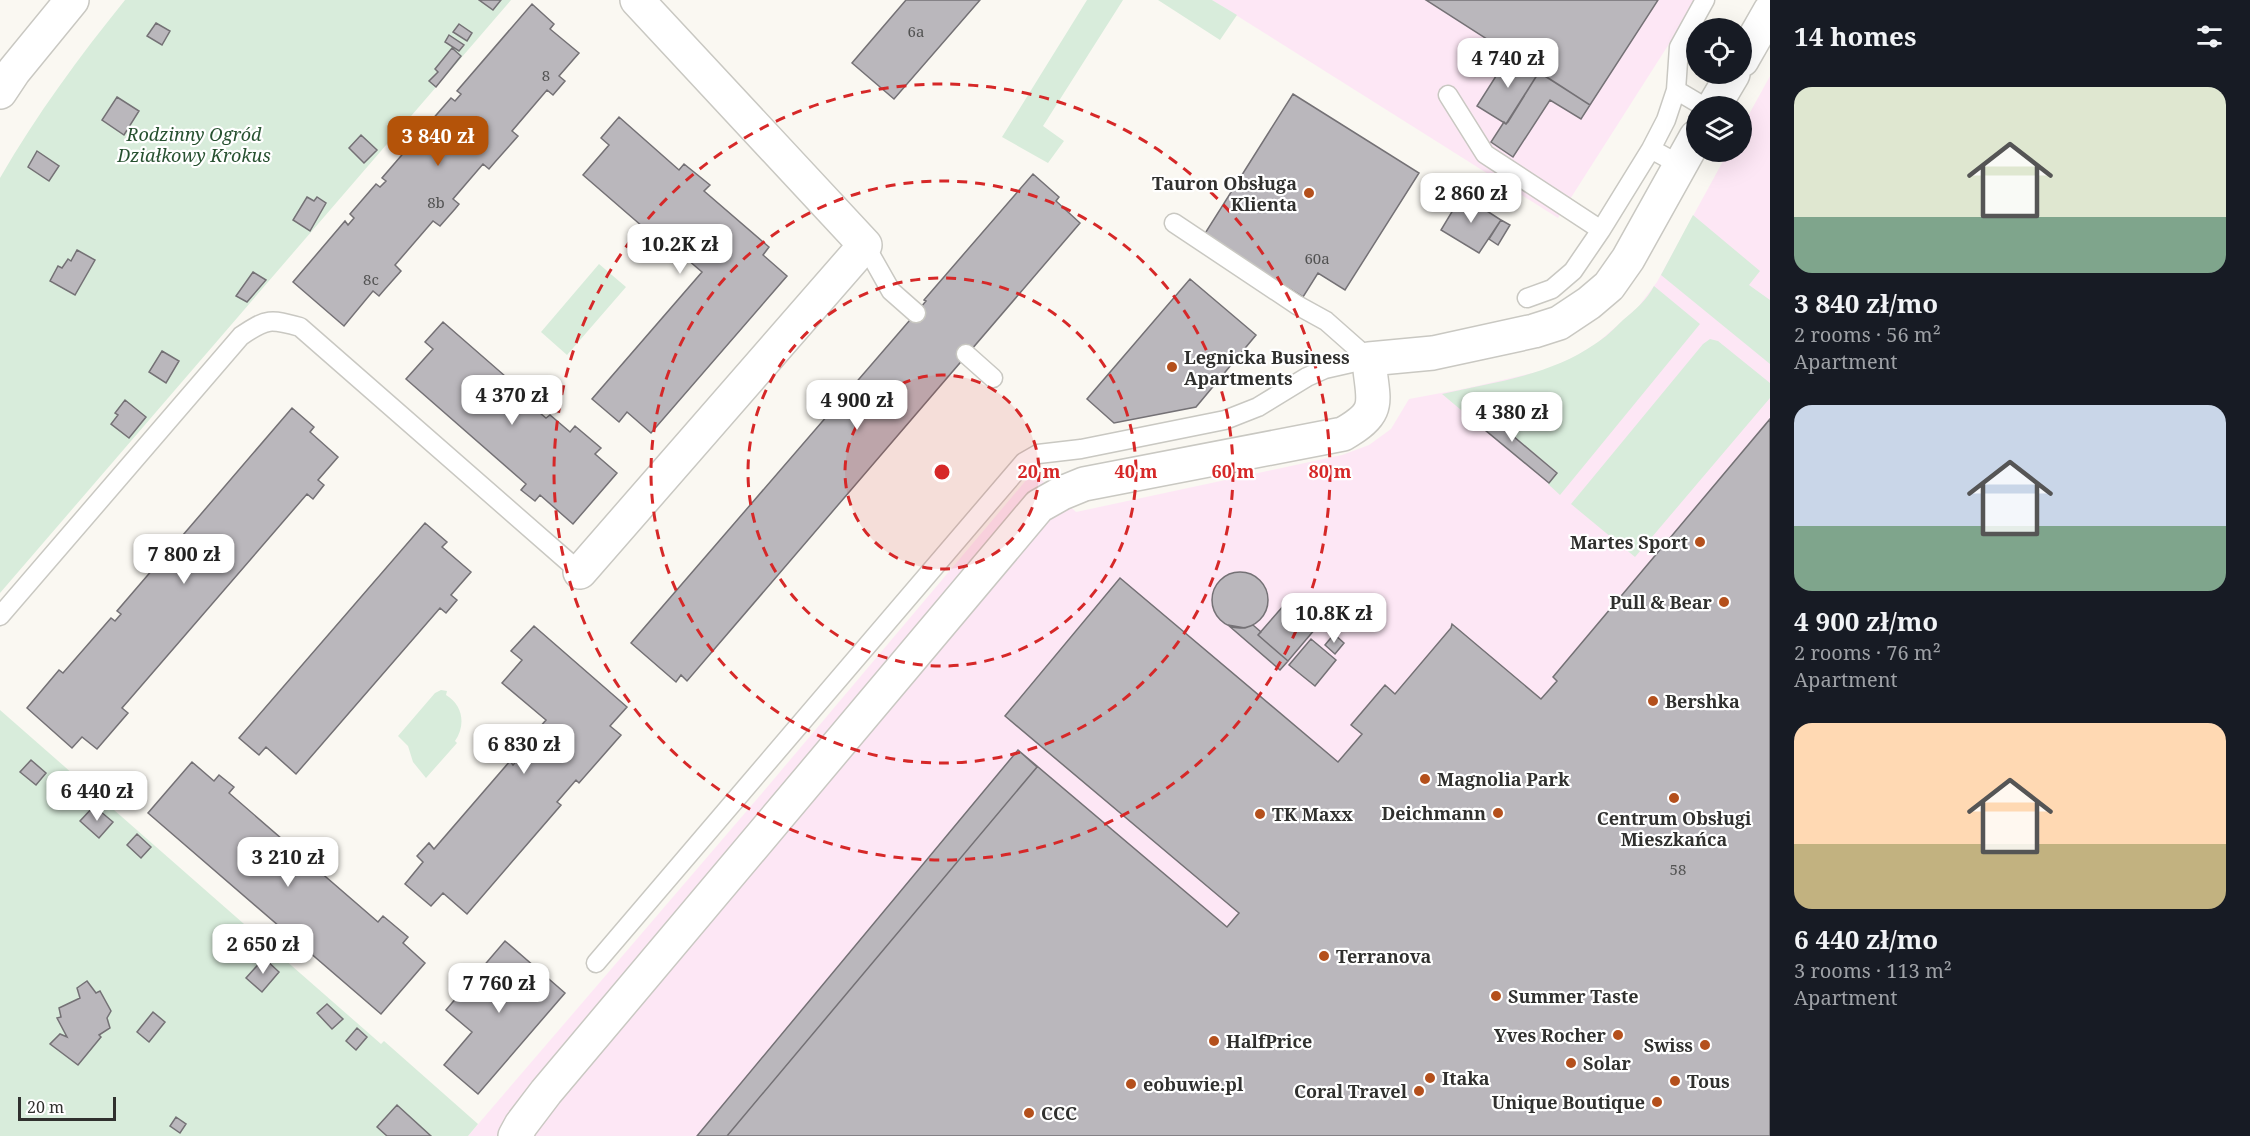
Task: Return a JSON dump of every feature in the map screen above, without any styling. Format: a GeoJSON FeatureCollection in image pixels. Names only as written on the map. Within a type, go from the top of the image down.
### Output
{"type":"FeatureCollection","features":[{"type":"Feature","properties":{"kind":"street"},"geometry":{"type":"LineString","coordinates":[[0,92],[14,71],[72,0]]}},
{"type":"Feature","properties":{"kind":"street"},"geometry":{"type":"LineString","coordinates":[[580,572],[865,245],[638,0]]}},
{"type":"Feature","properties":{"kind":"street"},"geometry":{"type":"LineString","coordinates":[[1752,42],[1770,11]]}},
{"type":"Feature","properties":{"kind":"street"},"geometry":{"type":"LineString","coordinates":[[515,1136],[546,1092],[1039,506],[1084,484],[1343,434],[1362,424],[1371,413],[1373,404],[1369,359],[1433,353],[1534,331],[1559,323],[1609,286],[1628,260],[1686,154]]}},
{"type":"Feature","properties":{"kind":"lane"},"geometry":{"type":"LineString","coordinates":[[1527,298],[1552,289],[1573,271],[1651,148],[1666,120],[1676,90],[1679,47],[1705,0]]}},
{"type":"Feature","properties":{"kind":"lane"},"geometry":{"type":"LineString","coordinates":[[1676,90],[1686,96]]}},
{"type":"Feature","properties":{"kind":"lane"},"geometry":{"type":"LineString","coordinates":[[1448,95],[1485,154],[1601,230]]}},
{"type":"Feature","properties":{"kind":"lane"},"geometry":{"type":"LineString","coordinates":[[1651,148],[1680,165]]}},
{"type":"Feature","properties":{"kind":"lane"},"geometry":{"type":"LineString","coordinates":[[1174,223],[1297,305],[1326,321],[1369,359]]}},
{"type":"Feature","properties":{"kind":"lane"},"geometry":{"type":"LineString","coordinates":[[865,245],[891,291],[916,313]]}},
{"type":"Feature","properties":{"kind":"lane"},"geometry":{"type":"LineString","coordinates":[[0,616],[241,336],[256,326],[275,320],[300,327],[580,572]]}},
{"type":"Feature","properties":{"kind":"lane"},"geometry":{"type":"LineString","coordinates":[[966,354],[993,378]]}},
{"type":"Feature","properties":{"kind":"lane"},"geometry":{"type":"LineString","coordinates":[[596,963],[1024,462],[1038,454],[1225,420],[1258,407],[1307,377],[1325,369],[1369,359]]}},
{"type":"Feature","properties":{"kind":"shaded area"},"geometry":{"type":"Polygon","coordinates":[[[1212,0],[1697,0],[1558,218],[1212,0]]]}},
{"type":"Feature","properties":{"kind":"shaded area"},"geometry":{"type":"Polygon","coordinates":[[[1770,76],[1770,1136],[468,1136],[1033,472],[1076,512],[1342,455],[1369,445],[1391,429],[1409,399],[1545,370],[1574,357],[1596,344],[1638,307],[1657,282],[1723,162],[1752,162],[1752,109],[1770,76]]]}},
{"type":"Feature","properties":{"kind":"green space","name":"Rodzinny Ogród Działkowy Krokus"},"geometry":{"type":"Polygon","coordinates":[[[125,0],[511,0],[0,593],[0,178],[59,86],[125,0]]]}},
{"type":"Feature","properties":{"kind":"green space"},"geometry":{"type":"Polygon","coordinates":[[[1087,0],[1123,0],[1043,126],[1064,141],[1048,163],[1002,137],[1087,0]]]}},
{"type":"Feature","properties":{"kind":"green space"},"geometry":{"type":"Polygon","coordinates":[[[1158,0],[1212,0],[1237,15],[1220,40],[1158,0]]]}},
{"type":"Feature","properties":{"kind":"green space"},"geometry":{"type":"Polygon","coordinates":[[[1693,215],[1760,271],[1749,285],[1770,300],[1770,364],[1661,275],[1693,215]]]}},
{"type":"Feature","properties":{"kind":"green space"},"geometry":{"type":"Polygon","coordinates":[[[599,264],[626,287],[567,355],[541,332],[599,264]]]}},
{"type":"Feature","properties":{"kind":"green space"},"geometry":{"type":"Polygon","coordinates":[[[1654,286],[1700,324],[1560,495],[1548,484],[1557,472],[1476,405],[1467,415],[1442,394],[1522,376],[1578,355],[1610,333],[1640,305],[1654,286]]]}},
{"type":"Feature","properties":{"kind":"green space"},"geometry":{"type":"Polygon","coordinates":[[[1710,339],[1718,341],[1770,383],[1770,398],[1635,557],[1571,504],[1703,344],[1710,339]]]}},
{"type":"Feature","properties":{"kind":"green space"},"geometry":{"type":"Polygon","coordinates":[[[441,690],[447,691],[446,695],[456,704],[461,716],[461,728],[455,741],[457,743],[426,778],[413,762],[408,746],[398,736],[435,693],[441,690]]]}},
{"type":"Feature","properties":{"kind":"green space"},"geometry":{"type":"Polygon","coordinates":[[[0,710],[381,1044],[384,1041],[478,1124],[468,1136],[0,1136],[0,710]]]}},
{"type":"Feature","properties":{"kind":"building"},"geometry":{"type":"Polygon","coordinates":[[[479,0],[501,0],[493,10],[479,0]]]}},
{"type":"Feature","properties":{"kind":"building"},"geometry":{"type":"Polygon","coordinates":[[[906,0],[980,0],[894,99],[852,63],[906,0]]]}},
{"type":"Feature","properties":{"kind":"building"},"geometry":{"type":"Polygon","coordinates":[[[1426,0],[1658,0],[1590,105],[1426,0]]]}},
{"type":"Feature","properties":{"kind":"building"},"geometry":{"type":"Polygon","coordinates":[[[532,4],[554,24],[550,29],[579,53],[559,76],[565,81],[553,95],[547,90],[512,131],[518,136],[489,169],[483,164],[453,199],[459,204],[455,209],[440,226],[433,221],[395,265],[401,271],[379,296],[373,291],[344,326],[293,282],[345,221],[348,225],[354,218],[350,214],[376,184],[380,187],[386,181],[382,178],[426,127],[429,130],[435,124],[431,121],[451,98],[455,101],[461,94],[457,91],[532,4]]]}},
{"type":"Feature","properties":{"kind":"building"},"geometry":{"type":"Polygon","coordinates":[[[156,23],[170,31],[162,45],[147,36],[156,23]]]}},
{"type":"Feature","properties":{"kind":"building"},"geometry":{"type":"Polygon","coordinates":[[[459,24],[472,33],[467,41],[453,32],[459,24]]]}},
{"type":"Feature","properties":{"kind":"building"},"geometry":{"type":"Polygon","coordinates":[[[449,35],[464,45],[459,51],[445,42],[449,35]]]}},
{"type":"Feature","properties":{"kind":"building"},"geometry":{"type":"Polygon","coordinates":[[[452,48],[461,56],[436,87],[429,81],[438,72],[435,69],[452,48]]]}},
{"type":"Feature","properties":{"kind":"building"},"geometry":{"type":"Polygon","coordinates":[[[1510,54],[1539,72],[1506,124],[1477,106],[1510,54]]]}},
{"type":"Feature","properties":{"kind":"building"},"geometry":{"type":"Polygon","coordinates":[[[1539,72],[1590,105],[1581,119],[1550,100],[1513,157],[1491,142],[1504,122],[1506,124],[1508,122],[1539,72]]]}},
{"type":"Feature","properties":{"kind":"building"},"geometry":{"type":"Polygon","coordinates":[[[1293,94],[1419,173],[1345,290],[1318,273],[1303,297],[1204,235],[1293,94]]]}},
{"type":"Feature","properties":{"kind":"building"},"geometry":{"type":"Polygon","coordinates":[[[117,97],[139,111],[124,135],[102,120],[117,97]]]}},
{"type":"Feature","properties":{"kind":"building"},"geometry":{"type":"Polygon","coordinates":[[[619,117],[679,170],[684,164],[710,185],[704,191],[769,247],[763,255],[787,276],[651,433],[627,412],[619,422],[592,399],[702,272],[653,230],[650,233],[583,175],[609,145],[601,138],[619,117]]]}},
{"type":"Feature","properties":{"kind":"building"},"geometry":{"type":"Polygon","coordinates":[[[361,135],[377,150],[364,163],[349,148],[361,135]]]}},
{"type":"Feature","properties":{"kind":"building"},"geometry":{"type":"Polygon","coordinates":[[[37,151],[59,166],[49,181],[28,167],[37,151]]]}},
{"type":"Feature","properties":{"kind":"building"},"geometry":{"type":"Polygon","coordinates":[[[1033,174],[1059,197],[1056,201],[1080,223],[687,681],[681,675],[676,682],[631,643],[1033,174]]]}},
{"type":"Feature","properties":{"kind":"building"},"geometry":{"type":"Polygon","coordinates":[[[1462,195],[1501,220],[1479,253],[1441,230],[1462,195]]]}},
{"type":"Feature","properties":{"kind":"building"},"geometry":{"type":"Polygon","coordinates":[[[307,197],[314,201],[317,197],[326,203],[310,231],[293,220],[307,197]]]}},
{"type":"Feature","properties":{"kind":"building"},"geometry":{"type":"Polygon","coordinates":[[[1501,220],[1510,225],[1498,245],[1489,239],[1501,220]]]}},
{"type":"Feature","properties":{"kind":"building"},"geometry":{"type":"Polygon","coordinates":[[[77,250],[95,260],[75,295],[50,281],[58,266],[62,268],[68,259],[71,261],[77,250]]]}},
{"type":"Feature","properties":{"kind":"building"},"geometry":{"type":"Polygon","coordinates":[[[253,272],[266,280],[247,302],[236,296],[253,272]]]}},
{"type":"Feature","properties":{"kind":"building","name":"Legnicka Business Apartments"},"geometry":{"type":"Polygon","coordinates":[[[1190,279],[1256,335],[1196,407],[1114,423],[1087,399],[1190,279]]]}},
{"type":"Feature","properties":{"kind":"building"},"geometry":{"type":"Polygon","coordinates":[[[443,322],[505,376],[502,380],[508,386],[512,382],[543,409],[540,413],[546,418],[550,415],[570,432],[575,426],[601,448],[595,454],[617,473],[573,524],[540,495],[535,501],[521,490],[526,484],[406,379],[433,349],[425,342],[443,322]]]}},
{"type":"Feature","properties":{"kind":"building"},"geometry":{"type":"Polygon","coordinates":[[[162,351],[179,361],[166,383],[149,372],[162,351]]]}},
{"type":"Feature","properties":{"kind":"building"},"geometry":{"type":"Polygon","coordinates":[[[125,400],[146,417],[129,438],[111,424],[118,415],[115,413],[125,400]]]}},
{"type":"Feature","properties":{"kind":"building"},"geometry":{"type":"Polygon","coordinates":[[[1475,404],[1557,473],[1549,483],[1467,415],[1475,404]]]}},
{"type":"Feature","properties":{"kind":"building"},"geometry":{"type":"Polygon","coordinates":[[[292,408],[314,427],[310,432],[338,457],[318,480],[324,485],[313,499],[307,494],[122,708],[128,713],[97,749],[82,737],[72,748],[27,708],[59,670],[63,673],[111,618],[115,621],[121,614],[117,611],[177,541],[181,545],[186,538],[183,535],[292,408]]]}},
{"type":"Feature","properties":{"kind":"building","name":"Magnolia Park"},"geometry":{"type":"Polygon","coordinates":[[[1770,419],[1770,1136],[697,1136],[1018,750],[1227,927],[1239,913],[1005,716],[1120,578],[1338,762],[1362,734],[1351,725],[1385,685],[1395,694],[1452,624],[1541,699],[1557,681],[1553,677],[1770,419]]]}},
{"type":"Feature","properties":{"kind":"building"},"geometry":{"type":"Polygon","coordinates":[[[425,523],[447,542],[442,547],[471,572],[451,595],[457,600],[446,613],[440,608],[296,774],[266,747],[259,755],[239,738],[425,523]]]}},
{"type":"Feature","properties":{"kind":"building"},"geometry":{"type":"Polygon","coordinates":[[[1240,572],[1251,574],[1260,580],[1266,589],[1268,600],[1266,611],[1260,620],[1251,626],[1240,628],[1229,626],[1220,620],[1214,611],[1212,600],[1214,589],[1220,580],[1229,574],[1240,572]]]}},
{"type":"Feature","properties":{"kind":"building"},"geometry":{"type":"Polygon","coordinates":[[[1291,597],[1321,622],[1288,661],[1258,635],[1291,597]]]}},
{"type":"Feature","properties":{"kind":"building"},"geometry":{"type":"Polygon","coordinates":[[[1228,625],[1245,628],[1253,625],[1261,632],[1258,635],[1288,661],[1280,670],[1228,625]]]}},
{"type":"Feature","properties":{"kind":"building"},"geometry":{"type":"Polygon","coordinates":[[[534,626],[627,707],[610,726],[621,735],[579,783],[576,780],[557,802],[561,805],[467,914],[443,893],[431,906],[405,884],[423,862],[417,856],[429,843],[434,849],[510,761],[513,765],[519,758],[516,754],[546,720],[502,683],[522,660],[511,651],[534,626]]]}},
{"type":"Feature","properties":{"kind":"building"},"geometry":{"type":"Polygon","coordinates":[[[1334,634],[1344,643],[1335,654],[1325,645],[1334,634]]]}},
{"type":"Feature","properties":{"kind":"building"},"geometry":{"type":"Polygon","coordinates":[[[1311,639],[1336,660],[1315,686],[1289,665],[1311,639]]]}},
{"type":"Feature","properties":{"kind":"building"},"geometry":{"type":"Polygon","coordinates":[[[1018,750],[1037,767],[727,1136],[697,1136],[1018,750]]]}},
{"type":"Feature","properties":{"kind":"building"},"geometry":{"type":"Polygon","coordinates":[[[31,760],[46,773],[36,785],[20,772],[31,760]]]}},
{"type":"Feature","properties":{"kind":"building"},"geometry":{"type":"Polygon","coordinates":[[[192,762],[214,781],[219,775],[234,787],[229,793],[378,922],[383,916],[408,937],[403,943],[425,963],[381,1014],[148,813],[192,762]]]}},
{"type":"Feature","properties":{"kind":"building"},"geometry":{"type":"Polygon","coordinates":[[[94,806],[113,822],[99,838],[80,821],[94,806]]]}},
{"type":"Feature","properties":{"kind":"building"},"geometry":{"type":"Polygon","coordinates":[[[137,834],[151,847],[141,858],[127,845],[137,834]]]}},
{"type":"Feature","properties":{"kind":"building"},"geometry":{"type":"Polygon","coordinates":[[[505,941],[565,993],[478,1094],[444,1065],[472,1032],[446,1010],[505,941]]]}},
{"type":"Feature","properties":{"kind":"building"},"geometry":{"type":"Polygon","coordinates":[[[264,958],[279,972],[262,992],[246,978],[264,958]]]}},
{"type":"Feature","properties":{"kind":"building"},"geometry":{"type":"Polygon","coordinates":[[[87,981],[96,993],[100,991],[111,1011],[107,1018],[110,1028],[99,1035],[101,1037],[78,1065],[50,1044],[60,1034],[67,1037],[57,1018],[61,1017],[59,1008],[80,998],[77,988],[87,981]]]}},
{"type":"Feature","properties":{"kind":"building"},"geometry":{"type":"Polygon","coordinates":[[[327,1004],[343,1019],[332,1029],[317,1013],[327,1004]]]}},
{"type":"Feature","properties":{"kind":"building"},"geometry":{"type":"Polygon","coordinates":[[[153,1012],[165,1022],[149,1042],[137,1032],[153,1012]]]}},
{"type":"Feature","properties":{"kind":"building"},"geometry":{"type":"Polygon","coordinates":[[[357,1028],[367,1037],[356,1050],[346,1041],[357,1028]]]}},
{"type":"Feature","properties":{"kind":"building"},"geometry":{"type":"Polygon","coordinates":[[[397,1105],[431,1136],[387,1136],[377,1127],[397,1105]]]}},
{"type":"Feature","properties":{"kind":"building"},"geometry":{"type":"Polygon","coordinates":[[[176,1117],[186,1124],[180,1133],[170,1126],[176,1117]]]}},
{"type":"Feature","properties":{"kind":"place","name":"Tauron Obsługa Klienta"},"geometry":{"type":"Point","coordinates":[1309,193]}},
{"type":"Feature","properties":{"kind":"place","name":"Legnicka Business Apartments"},"geometry":{"type":"Point","coordinates":[1172,367]}},
{"type":"Feature","properties":{"kind":"place","name":"Martes Sport"},"geometry":{"type":"Point","coordinates":[1700,542]}},
{"type":"Feature","properties":{"kind":"place","name":"Pull & Bear"},"geometry":{"type":"Point","coordinates":[1724,602]}},
{"type":"Feature","properties":{"kind":"place","name":"Bershka"},"geometry":{"type":"Point","coordinates":[1653,701]}},
{"type":"Feature","properties":{"kind":"place","name":"Magnolia Park"},"geometry":{"type":"Point","coordinates":[1425,779]}},
{"type":"Feature","properties":{"kind":"place","name":"Centrum Obsługi Mieszkańca"},"geometry":{"type":"Point","coordinates":[1674,798]}},
{"type":"Feature","properties":{"kind":"place","name":"Deichmann"},"geometry":{"type":"Point","coordinates":[1498,813]}},
{"type":"Feature","properties":{"kind":"place","name":"TK Maxx"},"geometry":{"type":"Point","coordinates":[1260,814]}},
{"type":"Feature","properties":{"kind":"place","name":"Terranova"},"geometry":{"type":"Point","coordinates":[1324,956]}},
{"type":"Feature","properties":{"kind":"place","name":"Summer Taste"},"geometry":{"type":"Point","coordinates":[1496,996]}},
{"type":"Feature","properties":{"kind":"place","name":"Yves Rocher"},"geometry":{"type":"Point","coordinates":[1618,1035]}},
{"type":"Feature","properties":{"kind":"place","name":"HalfPrice"},"geometry":{"type":"Point","coordinates":[1214,1041]}},
{"type":"Feature","properties":{"kind":"place","name":"Swiss"},"geometry":{"type":"Point","coordinates":[1705,1045]}},
{"type":"Feature","properties":{"kind":"place","name":"Solar"},"geometry":{"type":"Point","coordinates":[1571,1063]}},
{"type":"Feature","properties":{"kind":"place","name":"Itaka"},"geometry":{"type":"Point","coordinates":[1430,1078]}},
{"type":"Feature","properties":{"kind":"place","name":"Tous"},"geometry":{"type":"Point","coordinates":[1675,1081]}},
{"type":"Feature","properties":{"kind":"place","name":"eobuwie.pl"},"geometry":{"type":"Point","coordinates":[1131,1084]}},
{"type":"Feature","properties":{"kind":"place","name":"Coral Travel"},"geometry":{"type":"Point","coordinates":[1419,1091]}},
{"type":"Feature","properties":{"kind":"place","name":"Unique Boutique"},"geometry":{"type":"Point","coordinates":[1657,1102]}},
{"type":"Feature","properties":{"kind":"place","name":"CCC"},"geometry":{"type":"Point","coordinates":[1029,1113]}}]}
